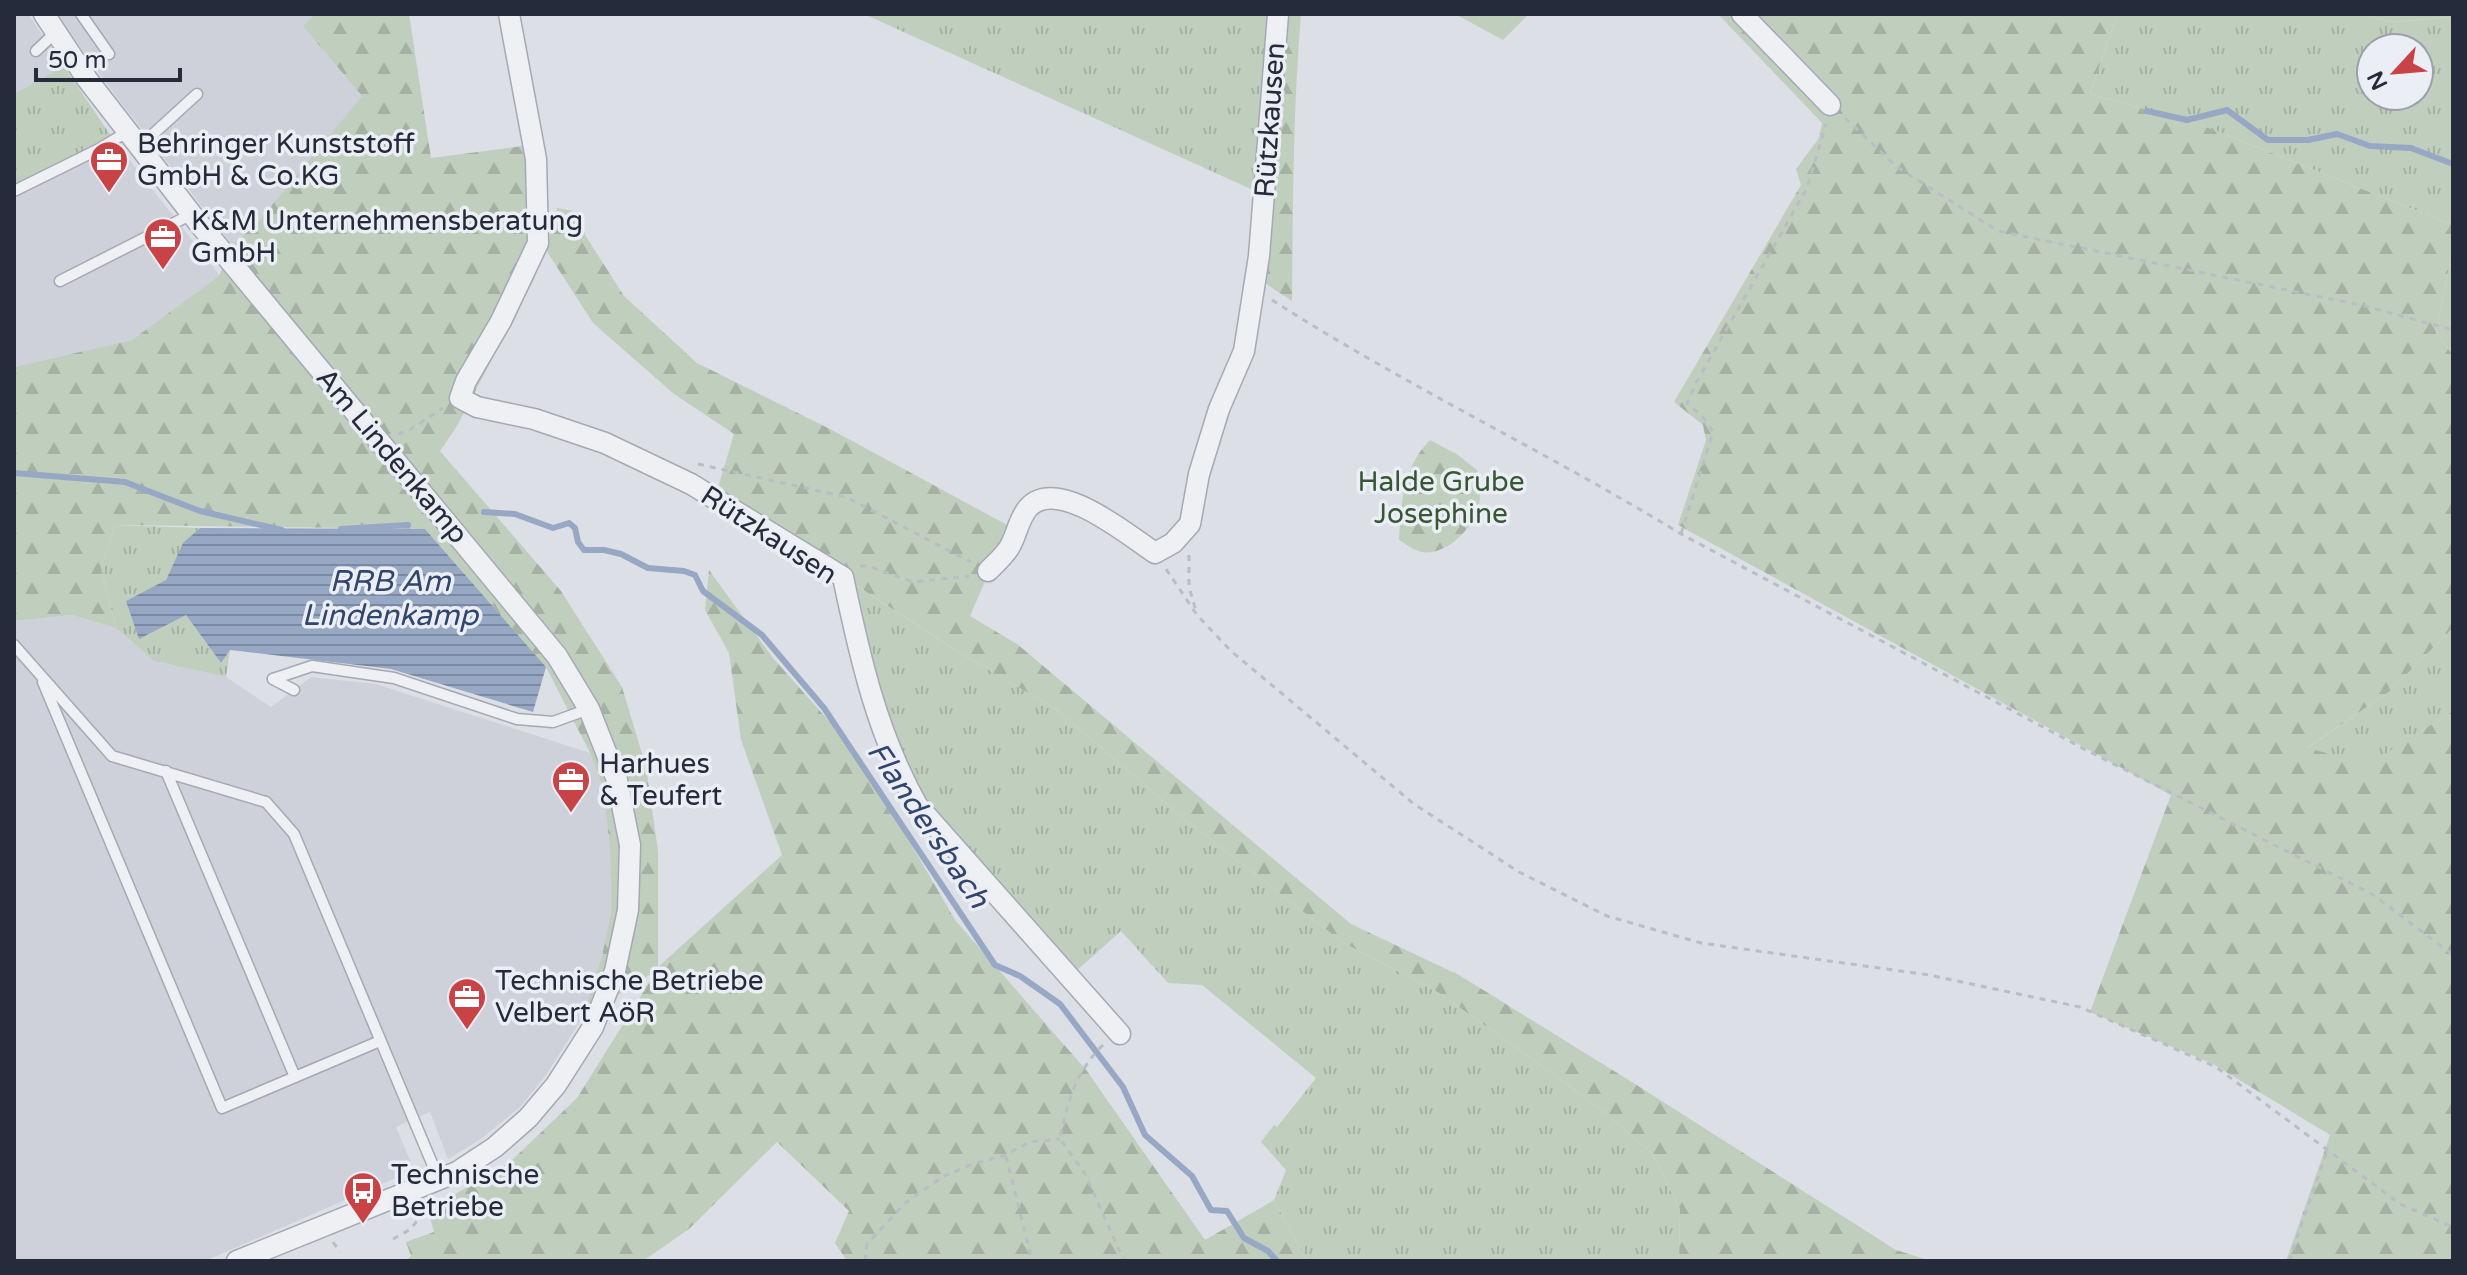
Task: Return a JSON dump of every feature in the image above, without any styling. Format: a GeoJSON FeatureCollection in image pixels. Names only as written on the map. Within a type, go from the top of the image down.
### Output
{"type":"FeatureCollection","features":[{"type":"Feature","properties":{"kind":"street","name":"Am Lindenkamp"},"geometry":{"type":"LineString","coordinates":[[44,14],[87,79],[192,214],[557,656],[589,709],[617,780],[630,845],[628,910],[615,971],[593,1027],[556,1085],[528,1118],[495,1147],[457,1172],[237,1261]]}},
{"type":"Feature","properties":{"kind":"street"},"geometry":{"type":"LineString","coordinates":[[460,398],[538,243],[536,159],[509,14]]}},
{"type":"Feature","properties":{"kind":"street","name":"Rützkausen"},"geometry":{"type":"LineString","coordinates":[[1155,553],[1173,543],[1190,524],[1199,474],[1219,409],[1244,351],[1255,289],[1278,14]]}},
{"type":"Feature","properties":{"kind":"street"},"geometry":{"type":"LineString","coordinates":[[1742,14],[1830,105]]}},
{"type":"Feature","properties":{"kind":"street","name":"Rützkausen"},"geometry":{"type":"LineString","coordinates":[[460,398],[477,407],[534,419],[605,443],[691,484],[843,577],[860,659],[880,722],[895,765],[917,805],[1112,1039]]}},
{"type":"Feature","properties":{"kind":"street"},"geometry":{"type":"LineString","coordinates":[[988,571],[1010,547],[1020,520],[1030,505],[1045,498],[1071,501],[1095,513],[1155,553]]}},
{"type":"Feature","properties":{"kind":"lane"},"geometry":{"type":"LineString","coordinates":[[81,14],[109,54]]}},
{"type":"Feature","properties":{"kind":"lane"},"geometry":{"type":"LineString","coordinates":[[36,51],[56,32]]}},
{"type":"Feature","properties":{"kind":"lane"},"geometry":{"type":"LineString","coordinates":[[14,191],[99,149],[133,139],[197,94]]}},
{"type":"Feature","properties":{"kind":"lane"},"geometry":{"type":"LineString","coordinates":[[60,281],[192,214]]}},
{"type":"Feature","properties":{"kind":"lane"},"geometry":{"type":"LineString","coordinates":[[14,645],[112,756],[266,802],[294,834],[439,1180]]}},
{"type":"Feature","properties":{"kind":"lane"},"geometry":{"type":"LineString","coordinates":[[294,690],[273,679],[312,666],[394,678],[517,719],[553,722],[589,709]]}},
{"type":"Feature","properties":{"kind":"lane"},"geometry":{"type":"LineString","coordinates":[[38,671],[222,1108],[380,1041]]}},
{"type":"Feature","properties":{"kind":"lane"},"geometry":{"type":"LineString","coordinates":[[166,771],[295,1077]]}},
{"type":"Feature","properties":{"kind":"path"},"geometry":{"type":"LineString","coordinates":[[1681,534],[1713,432],[1703,417],[1687,403],[1807,188],[1823,141],[1830,105]]}},
{"type":"Feature","properties":{"kind":"path"},"geometry":{"type":"LineString","coordinates":[[1830,105],[1897,167],[1998,231],[2365,306],[2453,330]]}},
{"type":"Feature","properties":{"kind":"path"},"geometry":{"type":"LineString","coordinates":[[1255,289],[1321,330],[1681,534],[2088,751],[2372,894],[2453,955]]}},
{"type":"Feature","properties":{"kind":"path"},"geometry":{"type":"LineString","coordinates":[[383,444],[460,398]]}},
{"type":"Feature","properties":{"kind":"path"},"geometry":{"type":"LineString","coordinates":[[695,463],[846,497],[988,571]]}},
{"type":"Feature","properties":{"kind":"path"},"geometry":{"type":"LineString","coordinates":[[1155,553],[1197,615],[1231,651],[1414,804],[1519,872],[1607,916],[1701,943],[1929,975],[2080,1007],[2216,1067],[2400,1204],[2453,1227]]}},
{"type":"Feature","properties":{"kind":"path"},"geometry":{"type":"LineString","coordinates":[[1189,555],[1189,587],[1197,615]]}},
{"type":"Feature","properties":{"kind":"path"},"geometry":{"type":"LineString","coordinates":[[843,577],[850,566],[868,566],[913,582],[965,578],[988,571]]}},
{"type":"Feature","properties":{"kind":"path"},"geometry":{"type":"LineString","coordinates":[[1112,1039],[1086,1061],[1066,1105],[1060,1139],[1085,1174],[1124,1261]]}},
{"type":"Feature","properties":{"kind":"path"},"geometry":{"type":"LineString","coordinates":[[865,1261],[867,1244],[905,1203],[944,1176],[1006,1155],[1029,1142],[1060,1139]]}},
{"type":"Feature","properties":{"kind":"path"},"geometry":{"type":"LineString","coordinates":[[2289,1261],[2328,1150]]}},
{"type":"Feature","properties":{"kind":"path"},"geometry":{"type":"LineString","coordinates":[[1006,1155],[1032,1261]]}},
{"type":"Feature","properties":{"kind":"path"},"geometry":{"type":"LineString","coordinates":[[393,1239],[411,1229],[430,1206]]}},
{"type":"Feature","properties":{"kind":"path"},"geometry":{"type":"LineString","coordinates":[[334,1244],[340,1252]]}},
{"type":"Feature","properties":{"kind":"shaded area"},"geometry":{"type":"Polygon","coordinates":[[[14,14],[28,14],[64,66],[14,94],[14,14]]]}},
{"type":"Feature","properties":{"kind":"shaded area"},"geometry":{"type":"Polygon","coordinates":[[[56,14],[315,14],[304,26],[363,95],[256,224],[232,245],[56,14]]]}},
{"type":"Feature","properties":{"kind":"shaded area"},"geometry":{"type":"Polygon","coordinates":[[[113,139],[220,276],[132,340],[14,367],[14,185],[113,139]]]}},
{"type":"Feature","properties":{"kind":"shaded area"},"geometry":{"type":"Polygon","coordinates":[[[72,615],[116,628],[154,661],[226,677],[271,707],[311,677],[376,684],[590,753],[602,785],[610,846],[611,912],[602,956],[582,1018],[546,1075],[520,1107],[481,1139],[448,1159],[430,1112],[396,1127],[414,1170],[205,1261],[14,1261],[14,621],[72,615]]]}},
{"type":"Feature","properties":{"kind":"green space"},"geometry":{"type":"Polygon","coordinates":[[[315,14],[409,14],[431,158],[523,146],[533,206],[534,279],[457,426],[440,451],[561,591],[622,687],[646,767],[658,851],[658,967],[782,855],[741,740],[729,653],[705,610],[709,570],[773,658],[860,756],[955,920],[1087,1071],[1205,1240],[1274,1200],[1307,1261],[847,1261],[835,1243],[849,1211],[777,1142],[689,1229],[643,1261],[406,1261],[411,1256],[406,1242],[434,1232],[428,1210],[510,1162],[577,1098],[657,970],[582,1018],[602,956],[611,912],[610,846],[602,785],[590,753],[546,667],[425,529],[115,525],[101,569],[116,628],[72,615],[14,621],[14,367],[132,340],[219,276],[232,245],[256,224],[362,96],[303,26],[315,14]]]}},
{"type":"Feature","properties":{"kind":"green space"},"geometry":{"type":"Polygon","coordinates":[[[1269,14],[1262,194],[866,15],[1269,14]]]}},
{"type":"Feature","properties":{"kind":"green space"},"geometry":{"type":"Polygon","coordinates":[[[1269,14],[1301,14],[1295,122],[1292,301],[1257,278],[1269,14]]]}},
{"type":"Feature","properties":{"kind":"green space"},"geometry":{"type":"Polygon","coordinates":[[[1455,14],[1529,14],[1503,40],[1455,14]]]}},
{"type":"Feature","properties":{"kind":"green space"},"geometry":{"type":"Polygon","coordinates":[[[1718,14],[2117,14],[2090,94],[2201,125],[2453,225],[2453,246],[2436,333],[2453,355],[2453,628],[2390,691],[2307,748],[2369,764],[2453,711],[2453,1261],[2286,1261],[2330,1135],[2213,1064],[2090,1012],[2171,795],[1678,525],[1706,440],[1703,425],[1674,402],[1801,185],[1796,169],[1819,138],[1822,123],[1718,14]]]}},
{"type":"Feature","properties":{"kind":"green space"},"geometry":{"type":"Polygon","coordinates":[[[2117,14],[2360,14],[2392,22],[2453,17],[2453,225],[2201,125],[2090,94],[2117,14]]]}},
{"type":"Feature","properties":{"kind":"green space"},"geometry":{"type":"Polygon","coordinates":[[[2360,14],[2453,14],[2453,17],[2392,22],[2360,14]]]}},
{"type":"Feature","properties":{"kind":"green space"},"geometry":{"type":"Polygon","coordinates":[[[64,66],[113,139],[14,185],[14,94],[64,66]]]}},
{"type":"Feature","properties":{"kind":"green space"},"geometry":{"type":"Polygon","coordinates":[[[557,208],[579,212],[585,235],[624,296],[697,363],[832,430],[1009,526],[970,616],[1017,644],[1351,924],[1459,975],[1896,1250],[1931,1261],[1679,1261],[1680,1209],[1652,1153],[1597,1106],[1441,994],[1342,942],[1187,821],[1056,709],[960,653],[716,494],[734,434],[674,394],[593,323],[546,250],[557,208]]]}},
{"type":"Feature","properties":{"kind":"green space"},"geometry":{"type":"Polygon","coordinates":[[[2453,246],[2453,355],[2436,333],[2453,246]]]}},
{"type":"Feature","properties":{"kind":"green space","name":"Halde Grube Josephine"},"geometry":{"type":"Polygon","coordinates":[[[1430,440],[1458,455],[1477,470],[1480,499],[1475,517],[1456,540],[1439,550],[1421,552],[1399,540],[1401,513],[1409,474],[1430,440]]]}},
{"type":"Feature","properties":{"kind":"green space"},"geometry":{"type":"Polygon","coordinates":[[[115,525],[200,528],[183,544],[166,580],[186,615],[221,663],[230,650],[226,677],[154,661],[116,628],[101,569],[115,525]]]}},
{"type":"Feature","properties":{"kind":"green space"},"geometry":{"type":"Polygon","coordinates":[[[849,581],[960,653],[1056,709],[1187,821],[1342,942],[1441,994],[1597,1106],[1652,1153],[1680,1209],[1679,1261],[1307,1261],[1274,1200],[1286,1170],[1261,1142],[1316,1078],[1202,985],[1168,983],[1121,931],[1075,972],[914,791],[894,741],[849,581]]]}},
{"type":"Feature","properties":{"kind":"green space"},"geometry":{"type":"Polygon","coordinates":[[[2453,628],[2453,711],[2369,765],[2306,749],[2390,691],[2453,628]]]}},
{"type":"Feature","properties":{"kind":"water","name":"RRB Am Lindenkamp"},"geometry":{"type":"Polygon","coordinates":[[[200,528],[425,529],[546,667],[533,712],[391,669],[230,650],[221,663],[186,615],[139,639],[126,601],[166,580],[183,543],[200,528]]]}},
{"type":"Feature","properties":{"kind":"waterway"},"geometry":{"type":"LineString","coordinates":[[2147,111],[2187,120],[2227,110],[2268,140],[2308,140],[2337,134],[2370,146],[2411,148],[2453,164]]}},
{"type":"Feature","properties":{"kind":"waterway","name":"Flandersbach"},"geometry":{"type":"LineString","coordinates":[[14,473],[125,482],[200,511],[282,530]]}},
{"type":"Feature","properties":{"kind":"waterway","name":"Flandersbach"},"geometry":{"type":"LineString","coordinates":[[484,512],[515,514],[553,528],[569,523],[575,528],[578,542],[584,550],[604,550],[621,554],[648,568],[695,575],[703,591],[762,635],[824,708],[995,965],[1020,976],[1060,1004],[1123,1087],[1145,1135],[1192,1176],[1211,1210],[1227,1211],[1244,1238],[1268,1251],[1277,1261]]}},
{"type":"Feature","properties":{"kind":"waterway","name":"Flandersbach"},"geometry":{"type":"LineString","coordinates":[[341,529],[408,525]]}},
{"type":"Feature","properties":{"kind":"place","name":"Behringer Kunststoff GmbH & Co.KG"},"geometry":{"type":"Point","coordinates":[109,194]}},
{"type":"Feature","properties":{"kind":"place","name":"K&M Unternehmensberatung GmbH"},"geometry":{"type":"Point","coordinates":[163,271]}},
{"type":"Feature","properties":{"kind":"place","name":"Harhues & Teufert"},"geometry":{"type":"Point","coordinates":[571,814]}},
{"type":"Feature","properties":{"kind":"place","name":"Technische Betriebe Velbert AöR"},"geometry":{"type":"Point","coordinates":[467,1031]}},
{"type":"Feature","properties":{"kind":"place","name":"Technische Betriebe"},"geometry":{"type":"Point","coordinates":[363,1225]}}]}
